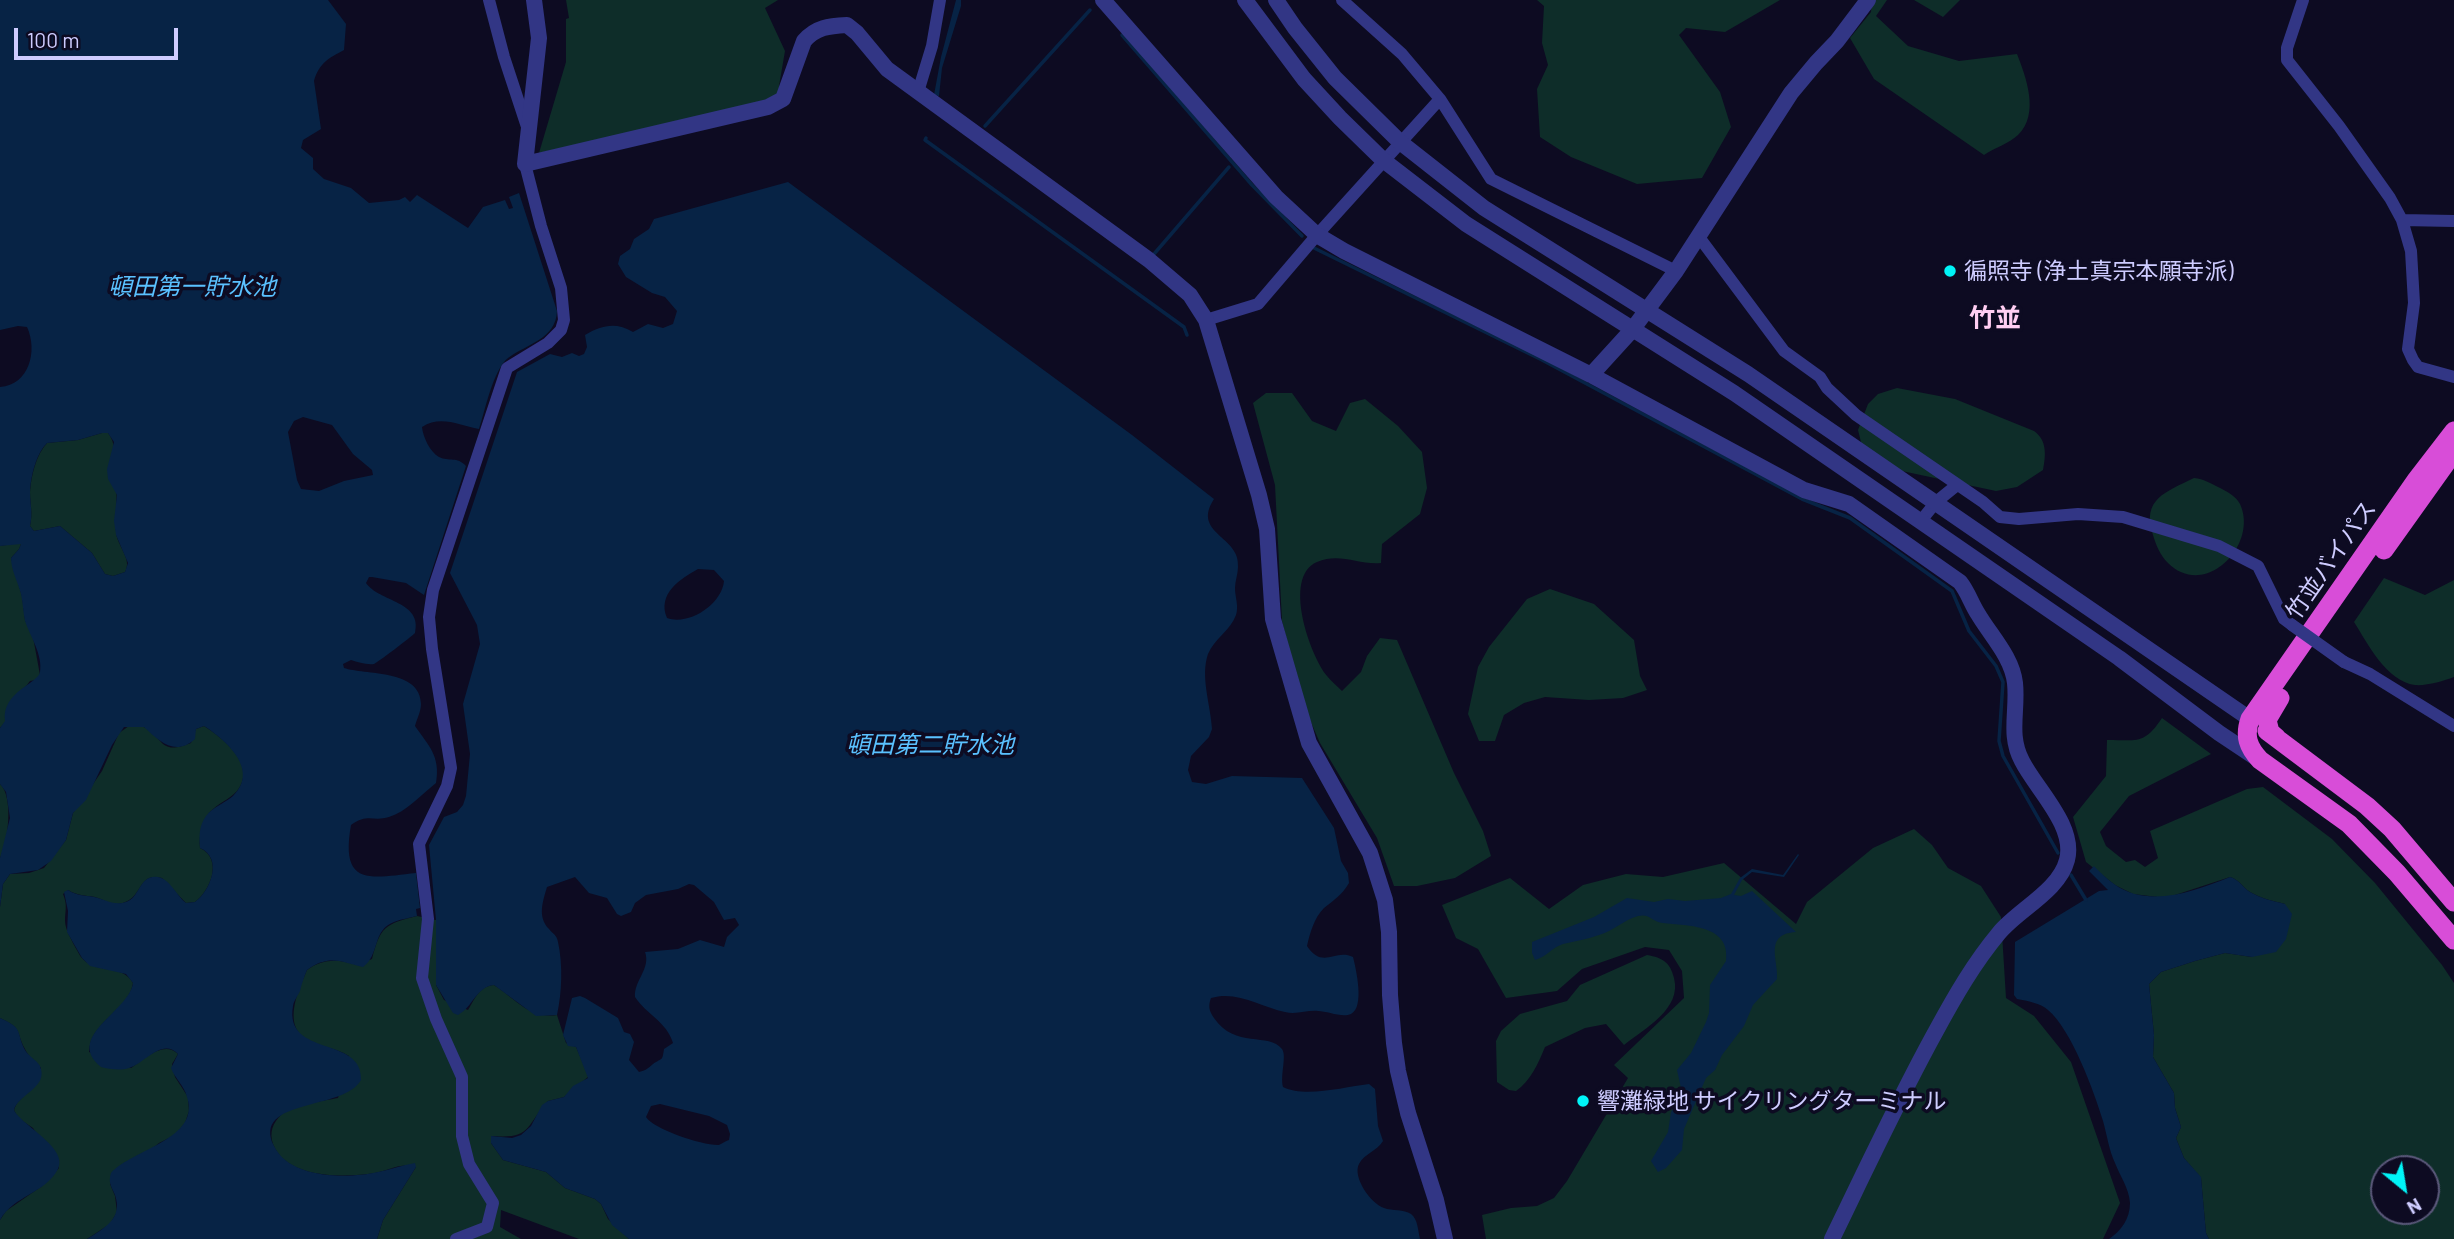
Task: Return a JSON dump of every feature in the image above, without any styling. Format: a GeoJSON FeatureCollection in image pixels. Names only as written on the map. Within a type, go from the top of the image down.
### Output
{"type":"FeatureCollection","features":[{"type":"Feature","properties":{"kind":"highway","name":"竹並バイパス"},"geometry":{"type":"LineString","coordinates":[[2250,721],[2417,480],[2454,432]]}},
{"type":"Feature","properties":{"kind":"highway","name":"竹並バイパス"},"geometry":{"type":"LineString","coordinates":[[2250,721],[2454,452]]}},
{"type":"Feature","properties":{"kind":"highway"},"geometry":{"type":"LineString","coordinates":[[2454,902],[2392,829],[2367,806],[2277,738],[2267,726],[2250,721],[2253,752],[2260,760],[2349,824],[2397,873],[2454,940]]}},
{"type":"Feature","properties":{"kind":"street"},"geometry":{"type":"LineString","coordinates":[[489,0],[504,57],[528,129]]}},
{"type":"Feature","properties":{"kind":"street"},"geometry":{"type":"LineString","coordinates":[[456,1239],[487,1227],[493,1203],[469,1164],[462,1136],[462,1077],[436,1019],[422,978],[428,919],[419,844],[447,786],[451,768],[429,617],[433,590],[507,368],[548,343],[561,330],[564,320],[561,288],[525,164],[539,38],[534,0]]}},
{"type":"Feature","properties":{"kind":"street"},"geometry":{"type":"LineString","coordinates":[[929,101],[932,46],[940,0]]}},
{"type":"Feature","properties":{"kind":"street"},"geometry":{"type":"LineString","coordinates":[[1103,0],[1276,197],[1317,235],[1591,375],[1804,490],[1849,504],[1960,582],[1969,594],[1976,612],[2006,655],[2015,683],[2015,745],[2021,761],[2060,821],[2067,838],[2068,856],[2063,871],[2001,931],[1967,976],[1917,1065],[1832,1239]]}},
{"type":"Feature","properties":{"kind":"street"},"geometry":{"type":"LineString","coordinates":[[1245,0],[1304,79],[1383,160],[1466,224],[1734,393],[2119,658],[2250,721]]}},
{"type":"Feature","properties":{"kind":"street"},"geometry":{"type":"LineString","coordinates":[[1276,0],[1335,78],[1400,142],[1484,208],[1748,374],[2250,721]]}},
{"type":"Feature","properties":{"kind":"street"},"geometry":{"type":"LineString","coordinates":[[1342,0],[1402,54],[1440,99],[1491,179],[1676,271]]}},
{"type":"Feature","properties":{"kind":"street"},"geometry":{"type":"LineString","coordinates":[[1591,375],[1632,330],[1676,271],[1791,93],[1837,41],[1868,0]]}},
{"type":"Feature","properties":{"kind":"street"},"geometry":{"type":"LineString","coordinates":[[2303,0],[2287,48],[2287,60],[2339,126],[2390,198],[2402,220],[2411,251],[2414,303],[2408,349],[2418,367],[2454,377]]}},
{"type":"Feature","properties":{"kind":"street"},"geometry":{"type":"LineString","coordinates":[[525,164],[768,107],[783,99],[804,41],[818,29],[846,25],[857,33],[887,69],[1149,260],[1191,295],[1206,320],[1259,495],[1267,529],[1273,619],[1309,743],[1370,853],[1385,900],[1390,932],[1393,1031],[1398,1071],[1445,1239]]}},
{"type":"Feature","properties":{"kind":"street"},"geometry":{"type":"LineString","coordinates":[[1206,320],[1258,304],[1383,160],[1440,99]]}},
{"type":"Feature","properties":{"kind":"street"},"geometry":{"type":"LineString","coordinates":[[2402,220],[2454,221]]}},
{"type":"Feature","properties":{"kind":"street"},"geometry":{"type":"LineString","coordinates":[[1699,237],[1784,351],[1820,377],[1827,388],[1856,415],[1983,502],[2000,517],[2019,519],[2078,514],[2123,517],[2219,547],[2258,566],[2284,619],[2344,662],[2370,674],[2454,726]]}},
{"type":"Feature","properties":{"kind":"street"},"geometry":{"type":"LineString","coordinates":[[1920,522],[1936,502],[1957,485]]}},
{"type":"Feature","properties":{"kind":"green space"},"geometry":{"type":"Polygon","coordinates":[[[566,0],[778,0],[765,8],[785,51],[780,94],[771,102],[539,153],[566,62],[566,19],[569,18],[566,0]]]}},
{"type":"Feature","properties":{"kind":"green space"},"geometry":{"type":"Polygon","coordinates":[[[1537,0],[1780,0],[1725,32],[1686,28],[1679,35],[1720,92],[1731,127],[1702,178],[1637,184],[1571,157],[1540,137],[1537,89],[1548,65],[1542,43],[1544,6],[1537,0]]]}},
{"type":"Feature","properties":{"kind":"green space"},"geometry":{"type":"Polygon","coordinates":[[[1872,0],[1887,0],[1876,16],[1908,46],[1959,61],[2017,54],[2027,84],[2030,106],[2025,126],[2018,135],[1984,155],[1874,79],[1850,38],[1871,12],[1872,0]]]}},
{"type":"Feature","properties":{"kind":"green space"},"geometry":{"type":"Polygon","coordinates":[[[1914,0],[1960,0],[1943,17],[1914,0]]]}},
{"type":"Feature","properties":{"kind":"green space"},"geometry":{"type":"Polygon","coordinates":[[[1897,388],[1955,399],[2034,431],[2044,448],[2043,470],[2017,487],[1996,491],[1883,467],[1862,446],[1858,430],[1868,404],[1878,394],[1897,388]]]}},
{"type":"Feature","properties":{"kind":"green space"},"geometry":{"type":"Polygon","coordinates":[[[1266,393],[1292,393],[1312,421],[1336,431],[1350,403],[1365,399],[1398,426],[1422,452],[1427,488],[1420,514],[1382,544],[1381,563],[1341,558],[1317,562],[1307,570],[1301,583],[1300,599],[1302,617],[1313,651],[1327,676],[1342,691],[1361,672],[1367,656],[1380,638],[1397,640],[1454,773],[1483,831],[1491,856],[1455,878],[1417,886],[1394,886],[1377,838],[1320,743],[1303,704],[1282,621],[1275,485],[1253,403],[1266,393]]]}},
{"type":"Feature","properties":{"kind":"green space"},"geometry":{"type":"Polygon","coordinates":[[[108,433],[115,452],[116,531],[127,562],[125,572],[113,576],[105,574],[92,553],[60,526],[34,531],[30,526],[32,479],[43,448],[47,443],[78,440],[108,433]]]}},
{"type":"Feature","properties":{"kind":"green space"},"geometry":{"type":"Polygon","coordinates":[[[2194,478],[2207,481],[2233,496],[2240,504],[2244,520],[2242,536],[2225,563],[2198,575],[2182,573],[2165,560],[2157,546],[2150,523],[2150,513],[2158,498],[2194,478]]]}},
{"type":"Feature","properties":{"kind":"green space"},"geometry":{"type":"Polygon","coordinates":[[[21,544],[19,549],[11,558],[22,596],[25,620],[33,637],[40,675],[36,680],[30,681],[5,714],[6,721],[0,728],[0,546],[21,544]]]}},
{"type":"Feature","properties":{"kind":"green space"},"geometry":{"type":"Polygon","coordinates":[[[2384,578],[2425,595],[2454,580],[2454,677],[2425,685],[2405,682],[2395,677],[2372,651],[2354,622],[2384,578]]]}},
{"type":"Feature","properties":{"kind":"green space"},"geometry":{"type":"Polygon","coordinates":[[[1550,589],[1594,604],[1634,640],[1640,676],[1647,690],[1623,698],[1589,700],[1545,697],[1524,703],[1504,715],[1495,741],[1479,741],[1468,714],[1478,667],[1489,647],[1527,599],[1550,589]]]}},
{"type":"Feature","properties":{"kind":"green space"},"geometry":{"type":"Polygon","coordinates":[[[2162,718],[2211,754],[2129,796],[2100,832],[2106,846],[2126,862],[2135,860],[2145,867],[2158,858],[2150,831],[2247,789],[2263,787],[2332,839],[2375,883],[2454,983],[2454,1239],[2209,1239],[2206,1233],[2201,1178],[2184,1158],[2176,1138],[2181,1127],[2174,1093],[2153,1057],[2154,1035],[2149,984],[2161,972],[2225,953],[2252,957],[2285,904],[2254,894],[2230,877],[2166,898],[2133,894],[2115,885],[2086,862],[2073,817],[2106,776],[2107,740],[2139,739],[2150,733],[2162,718]]]}},
{"type":"Feature","properties":{"kind":"green space"},"geometry":{"type":"Polygon","coordinates":[[[129,726],[146,728],[164,745],[174,748],[191,743],[196,729],[204,726],[228,745],[241,763],[243,772],[237,791],[213,809],[203,824],[200,848],[207,853],[213,867],[210,883],[195,902],[186,903],[162,878],[154,877],[143,883],[132,898],[117,904],[68,890],[63,894],[66,903],[66,927],[81,957],[93,966],[122,973],[133,983],[125,1001],[96,1032],[89,1052],[131,1068],[154,1052],[172,1050],[178,1054],[172,1064],[175,1077],[188,1097],[189,1111],[185,1123],[175,1135],[159,1143],[110,1184],[117,1212],[110,1224],[87,1239],[0,1239],[0,1220],[6,1211],[42,1186],[59,1168],[33,1128],[18,1118],[14,1110],[38,1082],[41,1068],[26,1052],[17,1030],[0,1018],[0,907],[3,884],[10,874],[29,873],[44,868],[66,840],[73,813],[102,771],[119,733],[129,726]]]}},
{"type":"Feature","properties":{"kind":"green space"},"geometry":{"type":"Polygon","coordinates":[[[0,784],[8,809],[7,831],[0,858],[0,784]]]}},
{"type":"Feature","properties":{"kind":"green space"},"geometry":{"type":"Polygon","coordinates":[[[1914,829],[1932,845],[1948,868],[1981,886],[2001,917],[2006,998],[2034,1016],[2071,1062],[2120,1203],[2103,1239],[1486,1239],[1482,1215],[1511,1208],[1537,1206],[1554,1198],[1567,1181],[1628,1078],[1614,1065],[1684,998],[1682,971],[1669,950],[1645,947],[1582,969],[1557,991],[1506,998],[1478,949],[1456,938],[1442,905],[1510,878],[1549,909],[1583,885],[1626,874],[1663,877],[1724,863],[1796,924],[1807,902],[1873,848],[1914,829]]]}},
{"type":"Feature","properties":{"kind":"green space"},"geometry":{"type":"Polygon","coordinates":[[[417,916],[436,920],[436,985],[444,1000],[468,1010],[481,990],[494,985],[531,1011],[557,1015],[566,1043],[576,1047],[588,1077],[564,1097],[548,1101],[526,1130],[514,1136],[491,1136],[491,1143],[503,1160],[546,1172],[565,1188],[595,1199],[601,1204],[608,1219],[629,1239],[579,1239],[501,1210],[500,1227],[521,1239],[377,1239],[383,1220],[416,1167],[401,1166],[348,1176],[318,1174],[290,1164],[280,1156],[272,1140],[272,1128],[276,1121],[292,1109],[338,1098],[349,1056],[308,1040],[295,1026],[294,1007],[307,970],[325,962],[337,961],[357,965],[372,959],[381,933],[386,928],[417,916]]]}},
{"type":"Feature","properties":{"kind":"green space"},"geometry":{"type":"Polygon","coordinates":[[[1647,955],[1662,959],[1668,964],[1675,989],[1667,1008],[1651,1025],[1624,1045],[1606,1024],[1585,1028],[1545,1047],[1530,1077],[1516,1091],[1497,1082],[1496,1041],[1501,1031],[1520,1014],[1567,1001],[1580,985],[1647,955]]]}},
{"type":"Feature","properties":{"kind":"water","name":"頓田第一貯水池"},"geometry":{"type":"Polygon","coordinates":[[[0,0],[328,0],[346,24],[344,50],[325,62],[314,81],[321,129],[303,140],[301,148],[313,158],[313,169],[324,179],[351,188],[369,203],[405,197],[410,202],[417,195],[468,228],[483,207],[505,200],[509,209],[513,208],[509,197],[519,193],[557,311],[555,320],[552,328],[539,340],[508,358],[503,364],[494,381],[479,429],[443,421],[422,427],[428,444],[436,455],[459,461],[466,466],[424,595],[406,583],[369,577],[366,583],[413,614],[416,622],[415,633],[374,664],[351,660],[343,664],[344,668],[402,679],[419,693],[421,707],[415,726],[435,758],[436,783],[395,815],[362,819],[351,825],[349,845],[350,859],[355,869],[362,874],[385,876],[416,873],[420,908],[416,909],[417,916],[397,921],[382,931],[372,956],[363,967],[329,961],[307,970],[294,1004],[293,1022],[300,1033],[311,1040],[350,1057],[358,1066],[361,1080],[351,1090],[337,1097],[287,1112],[276,1120],[270,1131],[274,1146],[282,1157],[306,1171],[351,1176],[415,1163],[416,1167],[383,1220],[377,1239],[87,1239],[111,1222],[117,1210],[110,1182],[111,1173],[175,1133],[184,1123],[189,1111],[186,1093],[171,1068],[178,1054],[172,1050],[159,1050],[135,1066],[122,1069],[101,1067],[92,1056],[90,1045],[94,1034],[129,994],[133,983],[126,974],[90,966],[82,958],[67,932],[68,911],[64,892],[68,890],[121,903],[131,900],[147,879],[158,877],[166,881],[186,903],[195,902],[210,882],[213,866],[207,853],[200,848],[202,824],[209,813],[233,796],[243,776],[237,756],[230,747],[204,726],[196,729],[195,739],[181,747],[161,742],[144,727],[124,727],[112,745],[86,800],[73,813],[66,840],[51,861],[38,870],[10,874],[3,884],[0,907],[0,858],[10,818],[6,792],[0,784],[0,728],[5,721],[5,711],[9,703],[38,676],[40,666],[38,652],[25,621],[21,594],[11,562],[21,544],[0,546],[0,387],[10,385],[24,373],[32,346],[27,327],[0,330],[0,0]],[[303,417],[294,421],[288,432],[301,489],[319,491],[344,481],[373,475],[372,470],[353,454],[332,425],[303,417]],[[108,433],[78,440],[47,443],[43,448],[37,459],[30,491],[30,526],[34,531],[60,526],[92,553],[105,574],[113,576],[125,572],[128,563],[116,535],[114,521],[117,495],[108,479],[107,469],[114,442],[108,433]]]}},
{"type":"Feature","properties":{"kind":"water"},"geometry":{"type":"Polygon","coordinates":[[[956,0],[961,0],[961,6],[942,68],[939,96],[934,95],[941,57],[956,0]]]}},
{"type":"Feature","properties":{"kind":"water","name":"頓田第二貯水池"},"geometry":{"type":"Polygon","coordinates":[[[788,182],[1132,435],[1214,499],[1208,520],[1237,557],[1237,612],[1208,654],[1205,682],[1212,729],[1209,737],[1191,756],[1188,770],[1192,782],[1206,784],[1232,776],[1302,778],[1334,828],[1349,883],[1318,916],[1307,946],[1318,957],[1353,957],[1359,996],[1355,1010],[1347,1015],[1318,1011],[1289,1013],[1230,996],[1211,998],[1210,1011],[1222,1028],[1232,1034],[1269,1041],[1282,1049],[1283,1087],[1313,1092],[1369,1084],[1375,1089],[1378,1126],[1383,1141],[1359,1164],[1360,1183],[1379,1205],[1411,1214],[1420,1239],[629,1239],[612,1225],[601,1204],[595,1199],[565,1188],[546,1172],[503,1160],[491,1143],[491,1136],[512,1138],[521,1135],[531,1126],[542,1105],[564,1097],[573,1086],[588,1078],[576,1047],[568,1046],[563,1035],[572,998],[585,998],[618,1018],[624,1032],[630,1034],[634,1042],[629,1060],[639,1072],[644,1070],[662,1059],[664,1049],[673,1043],[666,1029],[635,997],[646,964],[645,952],[678,949],[700,940],[724,947],[727,937],[739,925],[735,918],[724,920],[714,902],[694,885],[646,895],[635,903],[631,912],[621,916],[607,898],[589,893],[575,877],[547,887],[543,903],[543,919],[557,938],[560,951],[561,978],[557,1015],[536,1016],[494,985],[483,989],[458,1015],[453,1013],[436,985],[436,920],[429,845],[444,817],[457,812],[466,796],[470,754],[463,704],[480,644],[477,625],[450,573],[517,372],[550,354],[562,357],[572,353],[579,356],[584,354],[587,347],[585,335],[603,327],[621,327],[633,332],[648,324],[663,328],[673,324],[677,311],[665,297],[652,293],[626,277],[618,264],[620,256],[630,249],[634,239],[649,229],[654,219],[788,182]],[[698,569],[672,588],[665,602],[667,618],[676,620],[694,616],[717,598],[724,581],[714,570],[698,569]],[[660,1104],[651,1106],[646,1117],[658,1127],[712,1145],[729,1140],[727,1125],[709,1116],[660,1104]]]}},
{"type":"Feature","properties":{"kind":"water"},"geometry":{"type":"Polygon","coordinates":[[[1798,854],[1784,877],[1752,872],[1742,880],[1734,895],[1741,896],[1752,891],[1796,932],[1786,934],[1776,943],[1777,979],[1753,1005],[1744,1026],[1722,1055],[1715,1070],[1706,1078],[1684,1129],[1682,1150],[1666,1168],[1658,1172],[1651,1161],[1668,1132],[1671,1112],[1677,1103],[1675,1096],[1681,1088],[1677,1070],[1691,1053],[1706,1022],[1710,985],[1726,961],[1726,949],[1722,940],[1705,929],[1659,922],[1642,915],[1604,933],[1559,945],[1535,960],[1532,942],[1594,917],[1627,898],[1654,902],[1668,899],[1685,901],[1721,898],[1731,894],[1740,878],[1752,869],[1783,875],[1798,854]]]}},
{"type":"Feature","properties":{"kind":"water"},"geometry":{"type":"Polygon","coordinates":[[[2094,866],[2114,884],[2142,895],[2187,892],[2230,877],[2254,894],[2285,904],[2292,914],[2286,939],[2276,952],[2252,957],[2225,953],[2161,972],[2149,984],[2154,1035],[2153,1057],[2174,1093],[2181,1127],[2176,1138],[2184,1158],[2201,1177],[2206,1233],[2209,1239],[2109,1239],[2124,1224],[2130,1203],[2088,1078],[2057,1019],[2041,1006],[2017,999],[2014,995],[2015,942],[2099,891],[2108,890],[2089,871],[2094,866]]]}},
{"type":"Feature","properties":{"kind":"water"},"geometry":{"type":"Polygon","coordinates":[[[0,1018],[16,1028],[25,1050],[39,1064],[42,1074],[37,1085],[21,1099],[14,1110],[51,1145],[60,1161],[58,1169],[46,1184],[13,1205],[0,1220],[0,1018]]]}},
{"type":"Feature","properties":{"kind":"waterway"},"geometry":{"type":"LineString","coordinates":[[985,126],[1090,10]]}},
{"type":"Feature","properties":{"kind":"waterway"},"geometry":{"type":"LineString","coordinates":[[1122,35],[1252,185],[1302,236]]}},
{"type":"Feature","properties":{"kind":"waterway"},"geometry":{"type":"LineString","coordinates":[[926,138],[925,140],[1184,327],[1187,335]]}},
{"type":"Feature","properties":{"kind":"waterway"},"geometry":{"type":"LineString","coordinates":[[1154,254],[1229,167]]}},
{"type":"Feature","properties":{"kind":"waterway"},"geometry":{"type":"LineString","coordinates":[[1314,248],[1542,360],[1802,499],[1850,518],[1952,591],[1969,631],[1996,666],[2003,682],[1999,741],[2003,756],[2058,853]]}},
{"type":"Feature","properties":{"kind":"waterway"},"geometry":{"type":"LineString","coordinates":[[2071,875],[2086,900]]}},
{"type":"Feature","properties":{"kind":"place","name":"徧照寺 (浄土真宗本願寺派)"},"geometry":{"type":"Point","coordinates":[1950,271]}},
{"type":"Feature","properties":{"kind":"place","name":"響灘緑地 サイクリングターミナル"},"geometry":{"type":"Point","coordinates":[1583,1101]}},
{"type":"Feature","properties":{"kind":"district","name":"竹並"},"geometry":{"type":"Point","coordinates":[1995,318]}}]}
